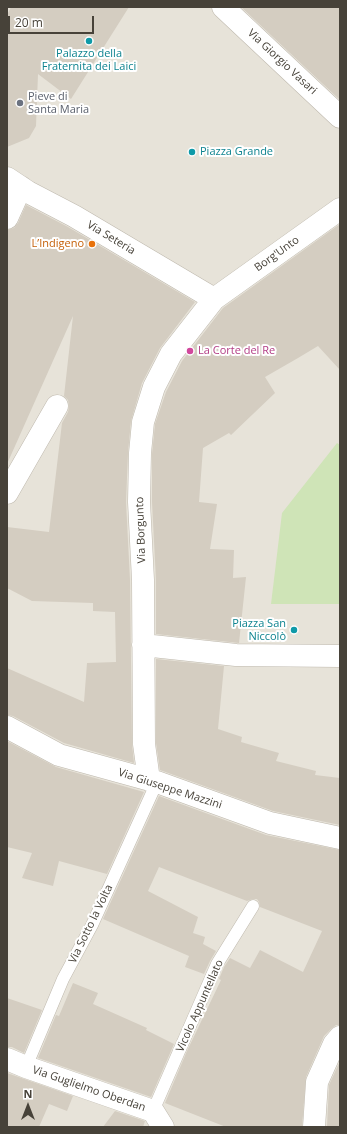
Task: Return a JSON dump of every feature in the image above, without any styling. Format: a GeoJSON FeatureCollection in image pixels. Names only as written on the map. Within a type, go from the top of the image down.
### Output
{"type":"FeatureCollection","features":[{"type":"Feature","properties":{"kind":"street","name":"Via Giorgio Vasari"},"geometry":{"type":"LineString","coordinates":[[223,7],[340,117]]}},
{"type":"Feature","properties":{"kind":"street"},"geometry":{"type":"LineString","coordinates":[[7,218],[14,183]]}},
{"type":"Feature","properties":{"kind":"street","name":"Via Seteria"},"geometry":{"type":"LineString","coordinates":[[14,183],[74,216],[214,299]]}},
{"type":"Feature","properties":{"kind":"street","name":"Borg'Unto"},"geometry":{"type":"LineString","coordinates":[[214,299],[340,209]]}},
{"type":"Feature","properties":{"kind":"street","name":"Via Borgunto"},"geometry":{"type":"LineString","coordinates":[[153,781],[144,744],[143,580],[139,502],[140,453],[143,422],[154,387],[171,354],[214,299]]}},
{"type":"Feature","properties":{"kind":"street"},"geometry":{"type":"LineString","coordinates":[[7,493],[57,406]]}},
{"type":"Feature","properties":{"kind":"street"},"geometry":{"type":"LineString","coordinates":[[143,645],[236,655],[340,656]]}},
{"type":"Feature","properties":{"kind":"street","name":"Via Giuseppe Mazzini"},"geometry":{"type":"LineString","coordinates":[[7,727],[58,755],[153,781],[270,823],[338,838]]}},
{"type":"Feature","properties":{"kind":"street"},"geometry":{"type":"LineString","coordinates":[[314,1127],[318,1082],[334,1044],[340,1037]]}},
{"type":"Feature","properties":{"kind":"street","name":"Via Guglielmo Oberdan"},"geometry":{"type":"LineString","coordinates":[[17,1063],[158,1119]]}},
{"type":"Feature","properties":{"kind":"lane","name":"Via Sotto la Volta"},"geometry":{"type":"LineString","coordinates":[[17,1063],[92,925],[153,781]]}},
{"type":"Feature","properties":{"kind":"lane","name":"Vicolo Appuntellato"},"geometry":{"type":"LineString","coordinates":[[158,1119],[217,964],[253,906]]}},
{"type":"Feature","properties":{"kind":"shaded area"},"geometry":{"type":"Polygon","coordinates":[[[7,7],[340,7],[340,1127],[7,1127],[7,7]]]}},
{"type":"Feature","properties":{"kind":"green space"},"geometry":{"type":"Polygon","coordinates":[[[337,443],[340,445],[340,604],[271,604],[282,513],[337,443]]]}},
{"type":"Feature","properties":{"kind":"building"},"geometry":{"type":"Polygon","coordinates":[[[11,7],[129,7],[71,99],[38,74],[36,126],[29,138],[7,147],[7,15],[11,7]]]}},
{"type":"Feature","properties":{"kind":"building"},"geometry":{"type":"Polygon","coordinates":[[[241,7],[340,7],[340,100],[241,7]]]}},
{"type":"Feature","properties":{"kind":"building"},"geometry":{"type":"Polygon","coordinates":[[[26,205],[68,227],[195,302],[160,348],[142,383],[131,421],[126,502],[130,580],[132,744],[134,763],[64,743],[13,716],[7,715],[7,668],[84,702],[87,663],[116,662],[115,612],[93,611],[93,603],[32,601],[7,588],[7,527],[49,532],[62,423],[68,412],[69,406],[68,400],[64,396],[73,316],[7,464],[7,230],[14,228],[18,223],[26,205]]]}},
{"type":"Feature","properties":{"kind":"building"},"geometry":{"type":"Polygon","coordinates":[[[340,224],[340,370],[318,346],[265,377],[275,393],[231,435],[229,433],[203,448],[199,502],[217,504],[210,549],[234,550],[233,578],[246,577],[239,643],[156,634],[152,454],[155,424],[166,392],[182,361],[223,308],[340,224]]]}},
{"type":"Feature","properties":{"kind":"building"},"geometry":{"type":"Polygon","coordinates":[[[156,659],[224,666],[218,729],[242,737],[241,742],[279,753],[276,761],[316,771],[315,775],[340,778],[340,825],[273,811],[160,770],[156,743],[156,659]]]}},
{"type":"Feature","properties":{"kind":"building"},"geometry":{"type":"Polygon","coordinates":[[[7,741],[56,767],[144,792],[107,874],[59,861],[53,886],[22,878],[32,853],[7,847],[7,741]]]}},
{"type":"Feature","properties":{"kind":"building"},"geometry":{"type":"Polygon","coordinates":[[[159,796],[266,835],[340,850],[340,1025],[336,1025],[324,1036],[306,1077],[302,1127],[226,1127],[165,1103],[187,1051],[221,980],[219,979],[224,967],[230,958],[250,968],[260,950],[303,972],[322,931],[260,907],[257,899],[247,901],[159,867],[148,891],[198,917],[193,933],[205,937],[203,944],[216,951],[204,974],[185,967],[189,956],[103,919],[159,796]]]}},
{"type":"Feature","properties":{"kind":"building"},"geometry":{"type":"Polygon","coordinates":[[[73,983],[98,993],[93,1004],[147,1028],[146,1030],[174,1044],[151,1097],[38,1058],[56,1015],[59,1016],[73,983]]]}},
{"type":"Feature","properties":{"kind":"building"},"geometry":{"type":"Polygon","coordinates":[[[7,998],[42,1010],[24,1053],[12,1047],[7,1047],[7,998]]]}},
{"type":"Feature","properties":{"kind":"building"},"geometry":{"type":"Polygon","coordinates":[[[340,1061],[340,1127],[327,1127],[329,1085],[340,1061]]]}},
{"type":"Feature","properties":{"kind":"building"},"geometry":{"type":"Polygon","coordinates":[[[7,1073],[73,1096],[67,1111],[49,1104],[39,1127],[7,1127],[7,1073]]]}},
{"type":"Feature","properties":{"kind":"building"},"geometry":{"type":"Polygon","coordinates":[[[115,1111],[145,1121],[143,1127],[103,1127],[115,1111]]]}},
{"type":"Feature","properties":{"kind":"place","name":"Palazzo della Fraternita dei Laici"},"geometry":{"type":"Point","coordinates":[89,41]}},
{"type":"Feature","properties":{"kind":"place","name":"Pieve di Santa Maria"},"geometry":{"type":"Point","coordinates":[20,103]}},
{"type":"Feature","properties":{"kind":"place","name":"Piazza Grande"},"geometry":{"type":"Point","coordinates":[192,152]}},
{"type":"Feature","properties":{"kind":"place","name":"L’Indigeno"},"geometry":{"type":"Point","coordinates":[92,244]}},
{"type":"Feature","properties":{"kind":"place","name":"La Corte del Re"},"geometry":{"type":"Point","coordinates":[190,351]}},
{"type":"Feature","properties":{"kind":"place","name":"Piazza San Niccolò"},"geometry":{"type":"Point","coordinates":[294,630]}}]}
